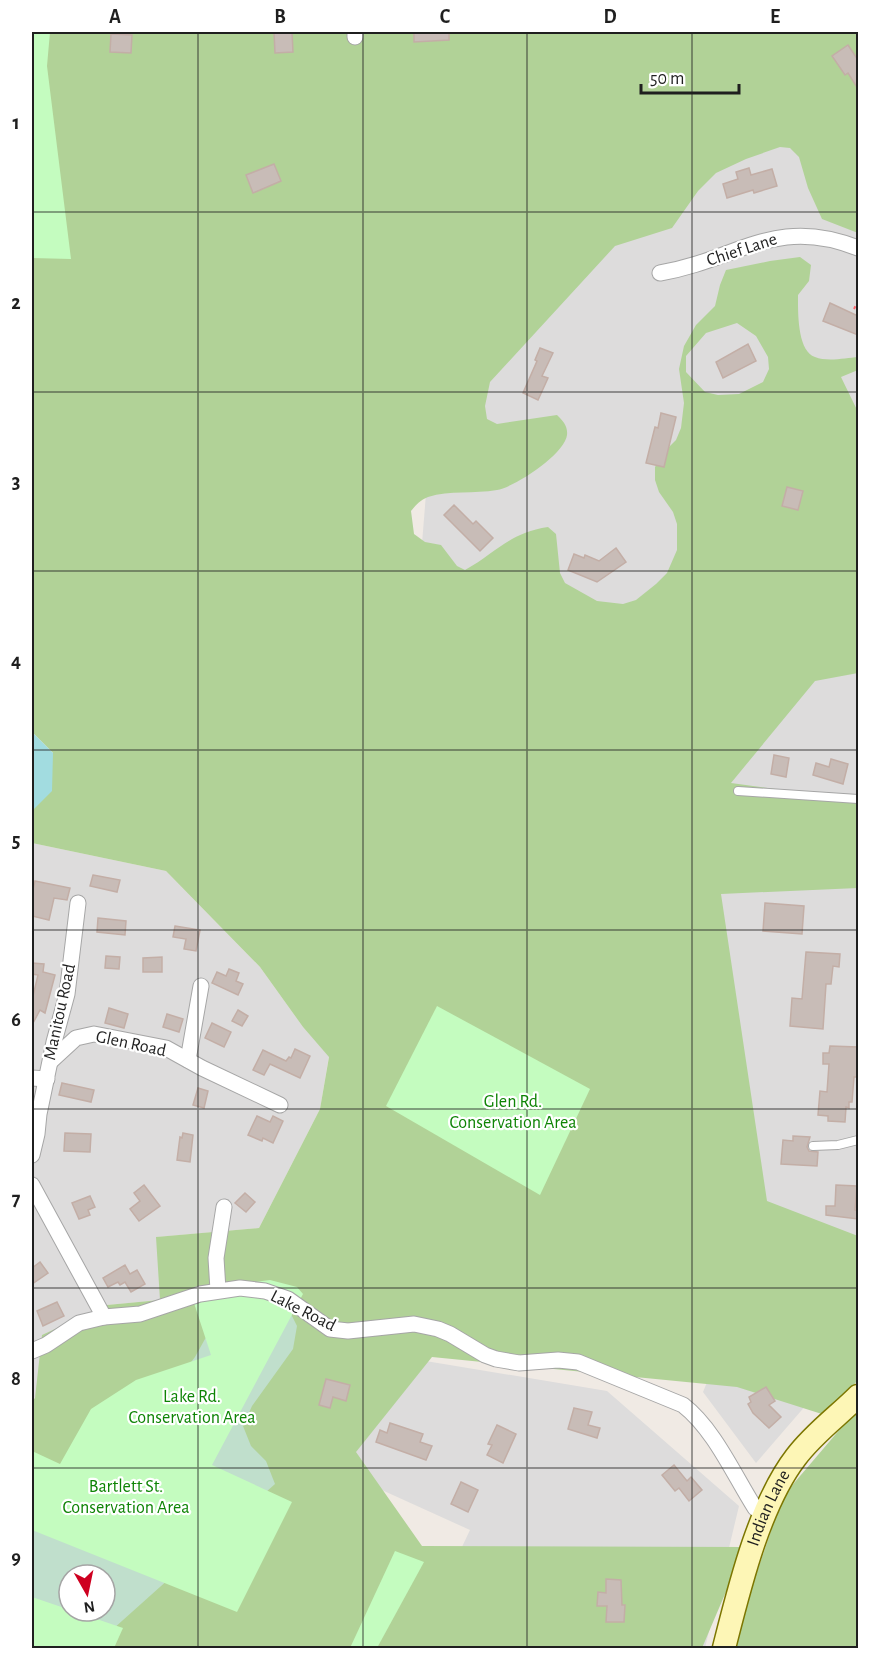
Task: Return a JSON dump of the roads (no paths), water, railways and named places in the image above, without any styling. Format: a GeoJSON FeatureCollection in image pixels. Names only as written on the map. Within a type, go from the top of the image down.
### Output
{"type":"FeatureCollection","features":[{"type":"Feature","properties":{"kind":"street","name":"Chief Lane"},"geometry":{"type":"LineString","coordinates":[[660,273],[689,268],[740,248],[783,236],[804,235],[858,248]]}},
{"type":"Feature","properties":{"kind":"street","name":"Manitou Road"},"geometry":{"type":"LineString","coordinates":[[32,1155],[39,1078],[51,1061],[67,994],[78,903]]}},
{"type":"Feature","properties":{"kind":"street"},"geometry":{"type":"LineString","coordinates":[[188,1060],[201,986]]}},
{"type":"Feature","properties":{"kind":"street","name":"Glen Road"},"geometry":{"type":"LineString","coordinates":[[51,1061],[76,1038],[94,1034],[166,1048],[280,1105]]}},
{"type":"Feature","properties":{"kind":"street"},"geometry":{"type":"LineString","coordinates":[[32,1185],[104,1317]]}},
{"type":"Feature","properties":{"kind":"street"},"geometry":{"type":"LineString","coordinates":[[218,1290],[216,1257],[224,1207]]}},
{"type":"Feature","properties":{"kind":"street","name":"Lake Road"},"geometry":{"type":"LineString","coordinates":[[32,1352],[80,1323],[104,1317],[140,1314],[183,1298],[218,1290],[240,1288],[265,1291],[288,1299],[330,1329],[348,1330],[414,1324],[438,1329],[496,1359],[519,1364],[558,1360],[578,1362],[683,1405],[696,1415],[755,1508],[765,1515]]}},
{"type":"Feature","properties":{"kind":"street","name":"Indian Lane"},"geometry":{"type":"LineString","coordinates":[[724,1648],[737,1596],[765,1515],[779,1484],[800,1453],[858,1396]]}},
{"type":"Feature","properties":{"kind":"lane"},"geometry":{"type":"LineString","coordinates":[[738,791],[858,799]]}},
{"type":"Feature","properties":{"kind":"lane"},"geometry":{"type":"LineString","coordinates":[[813,1146],[838,1145],[858,1140]]}},
{"type":"Feature","properties":{"kind":"water"},"geometry":{"type":"Polygon","coordinates":[[[32,732],[53,753],[52,791],[32,811],[32,732]]]}},
{"type":"Feature","properties":{"kind":"park label","name":"Glen Rd. Conservation Area"},"geometry":{"type":"Point","coordinates":[513,1112]}},
{"type":"Feature","properties":{"kind":"park label","name":"Lake Rd. Conservation Area"},"geometry":{"type":"Point","coordinates":[192,1407]}},
{"type":"Feature","properties":{"kind":"park label","name":"Bartlett St. Conservation Area"},"geometry":{"type":"Point","coordinates":[126,1497]}}]}
